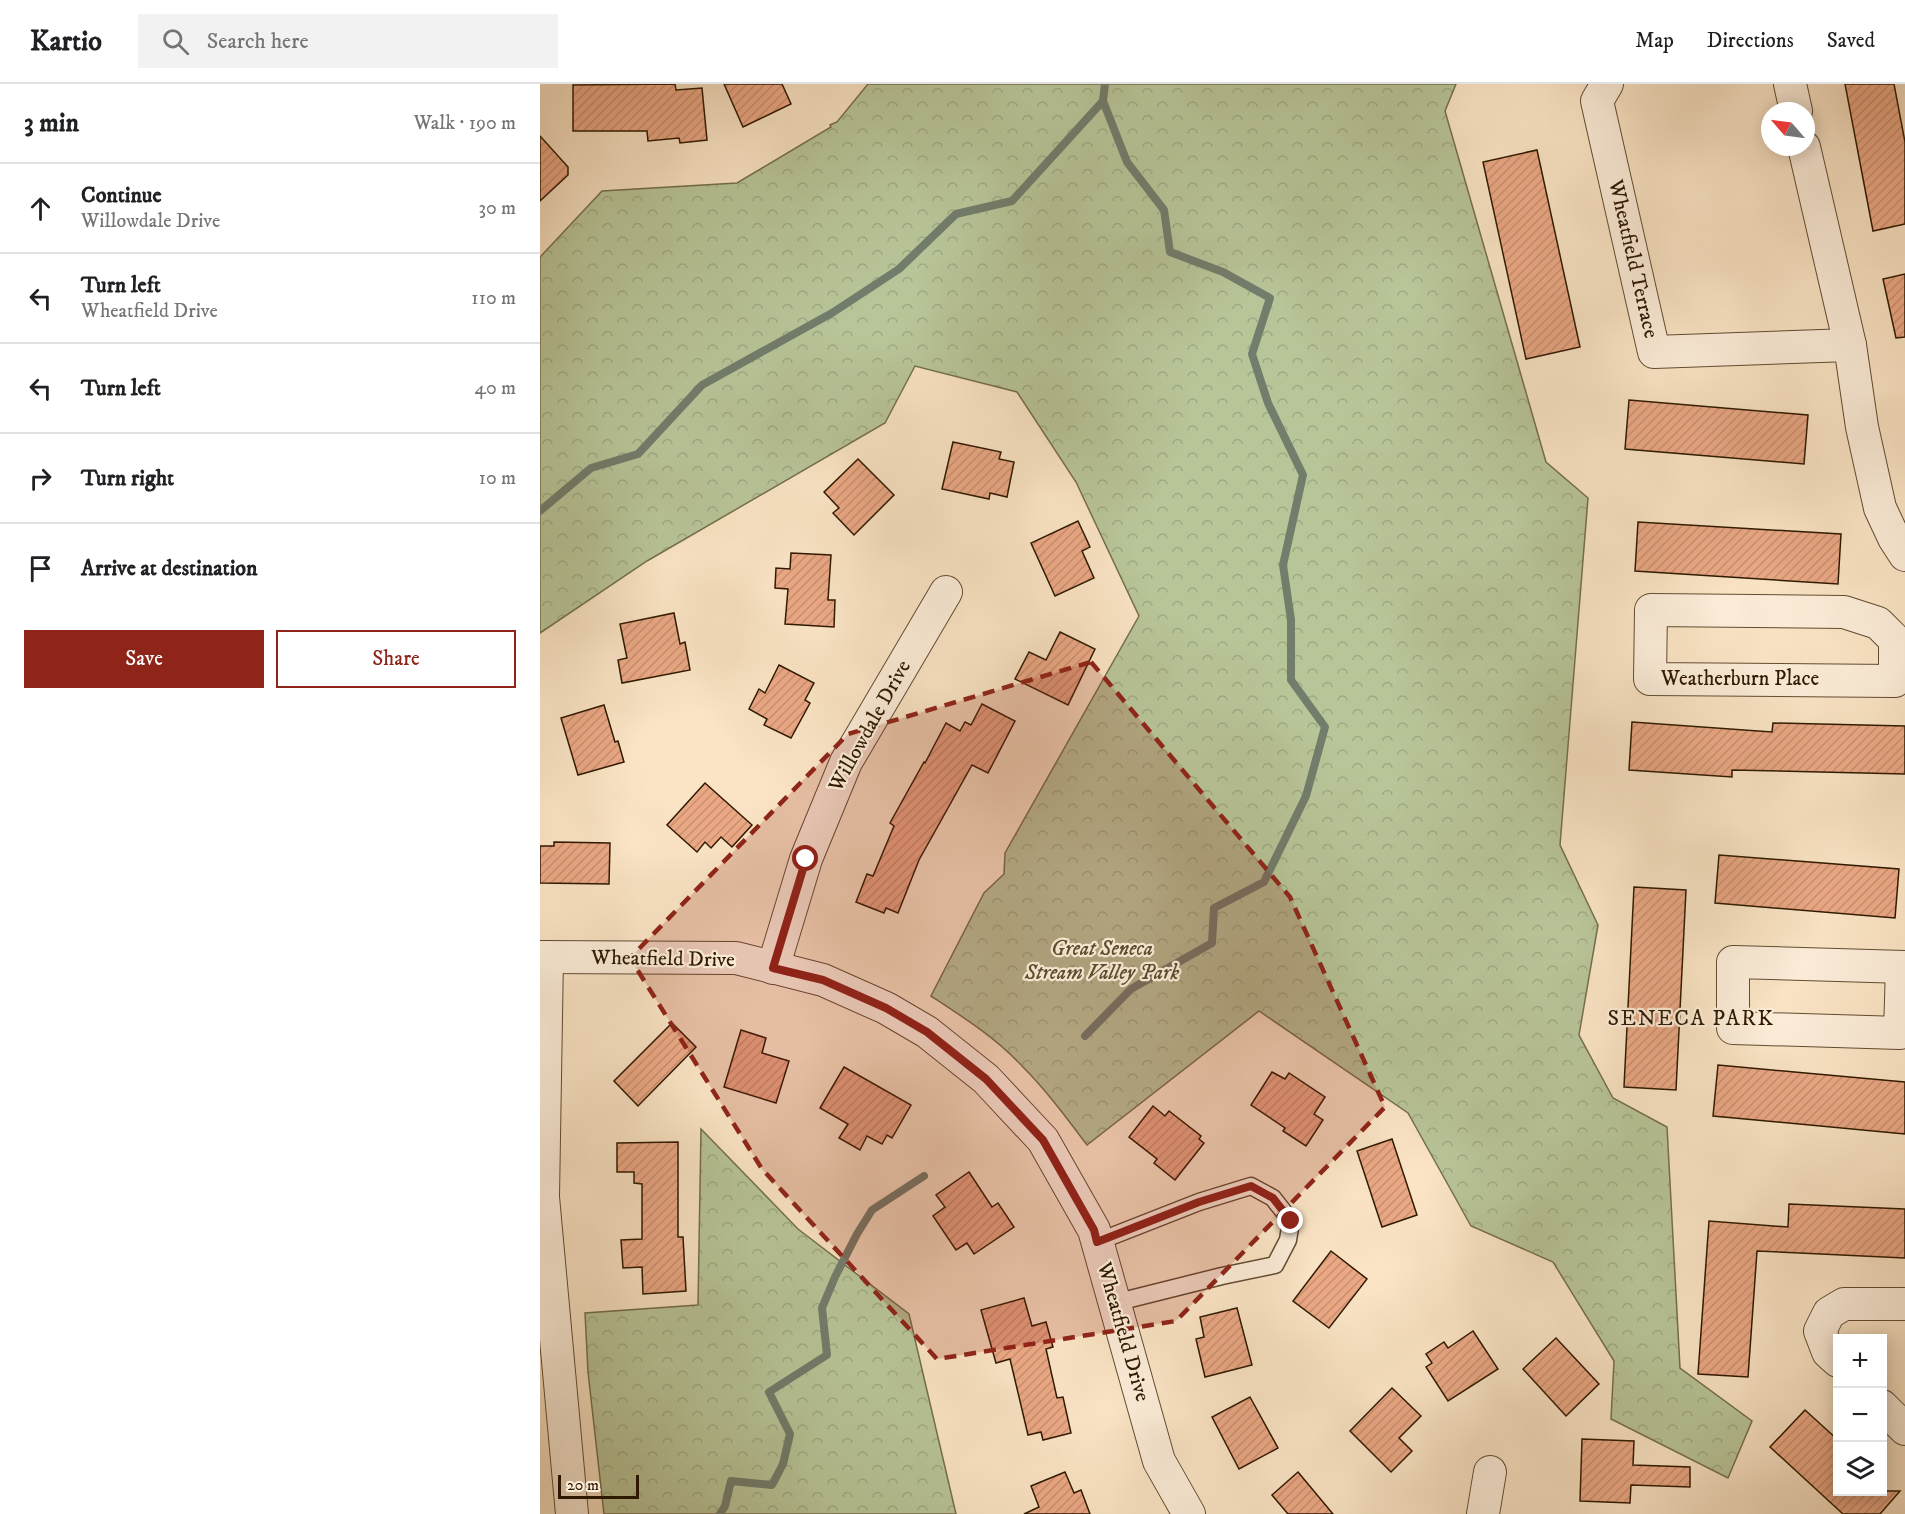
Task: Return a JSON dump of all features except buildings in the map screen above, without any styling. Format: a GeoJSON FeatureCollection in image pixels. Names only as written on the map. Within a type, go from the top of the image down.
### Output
{"type":"FeatureCollection","features":[{"type":"Feature","properties":{"kind":"street","name":"Wheatfield Terrace"},"geometry":{"type":"LineString","coordinates":[[1606,84],[1596,101],[1654,352],[1850,345]]}},
{"type":"Feature","properties":{"kind":"street"},"geometry":{"type":"LineString","coordinates":[[1790,84],[1794,102]]}},
{"type":"Feature","properties":{"kind":"street"},"geometry":{"type":"LineString","coordinates":[[1806,156],[1850,345],[1862,427],[1880,508],[1905,555]]}},
{"type":"Feature","properties":{"kind":"street","name":"Willowdale Drive"},"geometry":{"type":"LineString","coordinates":[[773,968],[806,859],[846,762],[946,592]]}},
{"type":"Feature","properties":{"kind":"street","name":"Weatherburn Place"},"geometry":{"type":"LineString","coordinates":[[1651,610],[1844,612],[1878,623],[1900,637],[1895,681],[1650,679],[1651,610]]}},
{"type":"Feature","properties":{"kind":"street"},"geometry":{"type":"LineString","coordinates":[[543,957],[541,1197],[572,1514]]}},
{"type":"Feature","properties":{"kind":"street","name":"Wheatfield Drive"},"geometry":{"type":"LineString","coordinates":[[543,957],[736,958],[823,980],[886,1008],[927,1032],[986,1079],[1043,1140],[1094,1230],[1159,1461],[1189,1514]]}},
{"type":"Feature","properties":{"kind":"street"},"geometry":{"type":"LineString","coordinates":[[1733,962],[1903,967],[1900,1033],[1733,1028],[1733,962]]}},
{"type":"Feature","properties":{"kind":"street"},"geometry":{"type":"LineString","coordinates":[[1833,1356],[1828,1352],[1820,1331],[1829,1313],[1844,1304],[1905,1304]]}},
{"type":"Feature","properties":{"kind":"street"},"geometry":{"type":"LineString","coordinates":[[1887,1411],[1905,1429]]}},
{"type":"Feature","properties":{"kind":"street"},"geometry":{"type":"LineString","coordinates":[[1483,1514],[1490,1472]]}},
{"type":"Feature","properties":{"kind":"lane"},"geometry":{"type":"LineString","coordinates":[[1097,1242],[1199,1202],[1251,1186],[1273,1198],[1291,1221],[1288,1240],[1275,1265],[1114,1303]]}},
{"type":"Feature","properties":{"kind":"highlighted area"},"geometry":{"type":"Polygon","coordinates":[[[1091,662],[1290,897],[1385,1107],[1176,1321],[937,1359],[762,1169],[630,958],[848,734],[1091,662]]]}},
{"type":"Feature","properties":{"kind":"green space","name":"Great Seneca Stream Valley Park"},"geometry":{"type":"Polygon","coordinates":[[[868,84],[1456,84],[1445,111],[1546,462],[1588,498],[1560,845],[1598,925],[1579,1035],[1613,1098],[1667,1127],[1680,1368],[1752,1421],[1728,1478],[1611,1419],[1614,1361],[1553,1262],[1471,1226],[1408,1113],[1259,1011],[1087,1145],[1048,1094],[1012,1056],[979,1028],[931,996],[984,893],[1004,874],[1005,853],[1139,616],[1076,482],[1017,392],[915,366],[885,423],[647,561],[540,633],[540,257],[602,191],[737,183],[831,127],[830,125],[837,122],[868,84]]]}},
{"type":"Feature","properties":{"kind":"green space"},"geometry":{"type":"Polygon","coordinates":[[[701,1129],[798,1229],[909,1314],[956,1514],[604,1514],[588,1372],[585,1313],[698,1305],[701,1129]]]}},
{"type":"Feature","properties":{"kind":"waterway"},"geometry":{"type":"LineString","coordinates":[[540,511],[591,468],[638,454],[702,385],[832,313],[899,269],[956,214],[1012,201],[1103,101],[1105,84]]}},
{"type":"Feature","properties":{"kind":"waterway"},"geometry":{"type":"LineString","coordinates":[[1085,1036],[1131,989],[1212,943],[1214,908],[1264,882],[1306,796],[1325,727],[1291,680],[1291,620],[1283,565],[1303,475],[1268,403],[1252,354],[1270,298],[1223,272],[1170,252],[1164,210],[1127,162],[1103,101]]}},
{"type":"Feature","properties":{"kind":"waterway"},"geometry":{"type":"LineString","coordinates":[[720,1514],[725,1506],[731,1481],[772,1485],[783,1464],[790,1434],[769,1392],[827,1355],[822,1308],[857,1234],[872,1210],[924,1176]]}},
{"type":"Feature","properties":{"kind":"district","name":"SENECA PARK"},"geometry":{"type":"Point","coordinates":[1691,1018]}},
{"type":"Feature","properties":{"kind":"route"},"geometry":{"type":"LineString","coordinates":[[806,859],[773,968],[823,980],[886,1008],[927,1032],[986,1079],[1043,1140],[1094,1230],[1097,1242],[1199,1202],[1251,1186],[1273,1198],[1291,1221]]}}]}
